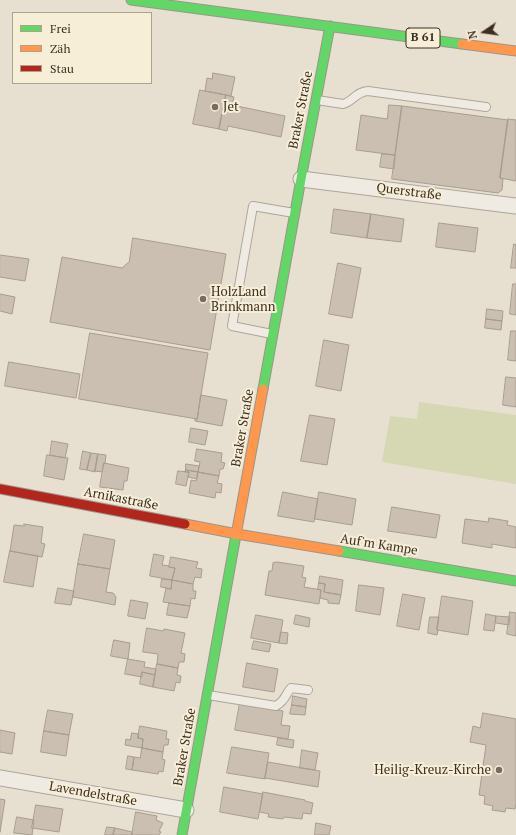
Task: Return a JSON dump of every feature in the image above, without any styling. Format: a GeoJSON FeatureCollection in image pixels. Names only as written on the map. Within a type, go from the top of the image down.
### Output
{"type":"FeatureCollection","features":[{"type":"Feature","properties":{"kind":"main road","name":"B 61"},"geometry":{"type":"LineString","coordinates":[[131,0],[516,51]]}},
{"type":"Feature","properties":{"kind":"main road","name":"Braker Straße"},"geometry":{"type":"LineString","coordinates":[[182,835],[330,26]]}},
{"type":"Feature","properties":{"kind":"main road","name":"Arnikastraße"},"geometry":{"type":"LineString","coordinates":[[0,489],[237,534]]}},
{"type":"Feature","properties":{"kind":"main road","name":"Auf'm Kampe"},"geometry":{"type":"LineString","coordinates":[[237,534],[516,581]]}},
{"type":"Feature","properties":{"kind":"street","name":"Querstraße"},"geometry":{"type":"LineString","coordinates":[[302,179],[516,206]]}},
{"type":"Feature","properties":{"kind":"street","name":"Lavendelstraße"},"geometry":{"type":"LineString","coordinates":[[0,778],[186,810]]}},
{"type":"Feature","properties":{"kind":"lane"},"geometry":{"type":"LineString","coordinates":[[316,100],[343,104],[347,103],[362,91],[368,91],[486,107]]}},
{"type":"Feature","properties":{"kind":"lane"},"geometry":{"type":"LineString","coordinates":[[273,334],[232,326],[253,206],[295,214]]}},
{"type":"Feature","properties":{"kind":"lane"},"geometry":{"type":"LineString","coordinates":[[208,695],[276,706],[284,701],[287,692],[291,688],[308,690]]}},
{"type":"Feature","properties":{"kind":"green space"},"geometry":{"type":"Polygon","coordinates":[[[419,402],[516,415],[516,484],[382,462],[390,416],[417,419],[419,402]]]}},
{"type":"Feature","properties":{"kind":"building"},"geometry":{"type":"Polygon","coordinates":[[[213,73],[235,77],[231,96],[205,91],[207,78],[212,79],[213,73]]]}},
{"type":"Feature","properties":{"kind":"building"},"geometry":{"type":"Polygon","coordinates":[[[200,90],[226,95],[219,129],[193,124],[200,90]]]}},
{"type":"Feature","properties":{"kind":"building"},"geometry":{"type":"Polygon","coordinates":[[[226,95],[234,97],[232,105],[285,116],[281,137],[228,126],[227,131],[219,129],[226,95]]]}},
{"type":"Feature","properties":{"kind":"building"},"geometry":{"type":"Polygon","coordinates":[[[389,105],[402,106],[395,155],[356,150],[361,115],[387,119],[389,105]]]}},
{"type":"Feature","properties":{"kind":"building"},"geometry":{"type":"Polygon","coordinates":[[[402,106],[508,120],[500,178],[503,179],[502,190],[498,193],[392,179],[402,106]]]}},
{"type":"Feature","properties":{"kind":"building"},"geometry":{"type":"Polygon","coordinates":[[[508,119],[516,120],[516,181],[500,178],[508,119]]]}},
{"type":"Feature","properties":{"kind":"building"},"geometry":{"type":"Polygon","coordinates":[[[382,154],[395,155],[394,169],[380,167],[382,154]]]}},
{"type":"Feature","properties":{"kind":"building"},"geometry":{"type":"Polygon","coordinates":[[[334,209],[371,214],[367,238],[331,233],[334,209]]]}},
{"type":"Feature","properties":{"kind":"building"},"geometry":{"type":"Polygon","coordinates":[[[371,214],[404,219],[401,242],[367,238],[371,214]]]}},
{"type":"Feature","properties":{"kind":"building"},"geometry":{"type":"Polygon","coordinates":[[[439,223],[478,228],[475,252],[436,247],[439,223]]]}},
{"type":"Feature","properties":{"kind":"building"},"geometry":{"type":"Polygon","coordinates":[[[133,238],[226,254],[210,350],[50,322],[62,257],[122,268],[129,262],[133,238]]]}},
{"type":"Feature","properties":{"kind":"building"},"geometry":{"type":"Polygon","coordinates":[[[514,244],[516,245],[516,268],[511,268],[514,244]]]}},
{"type":"Feature","properties":{"kind":"building"},"geometry":{"type":"Polygon","coordinates":[[[0,255],[29,259],[25,281],[0,277],[0,255]]]}},
{"type":"Feature","properties":{"kind":"building"},"geometry":{"type":"Polygon","coordinates":[[[338,263],[361,268],[352,318],[329,314],[338,263]]]}},
{"type":"Feature","properties":{"kind":"building"},"geometry":{"type":"Polygon","coordinates":[[[513,284],[516,284],[516,315],[510,314],[513,284]]]}},
{"type":"Feature","properties":{"kind":"building"},"geometry":{"type":"Polygon","coordinates":[[[0,294],[15,297],[12,314],[0,311],[0,294]]]}},
{"type":"Feature","properties":{"kind":"building"},"geometry":{"type":"Polygon","coordinates":[[[487,309],[503,311],[502,321],[486,319],[487,309]]]}},
{"type":"Feature","properties":{"kind":"building"},"geometry":{"type":"Polygon","coordinates":[[[486,319],[502,321],[501,330],[485,328],[486,319]]]}},
{"type":"Feature","properties":{"kind":"building"},"geometry":{"type":"Polygon","coordinates":[[[511,331],[516,331],[516,361],[508,360],[511,331]]]}},
{"type":"Feature","properties":{"kind":"building"},"geometry":{"type":"Polygon","coordinates":[[[90,333],[208,353],[197,419],[79,399],[90,333]]]}},
{"type":"Feature","properties":{"kind":"building"},"geometry":{"type":"Polygon","coordinates":[[[324,340],[349,345],[341,391],[316,386],[324,340]]]}},
{"type":"Feature","properties":{"kind":"building"},"geometry":{"type":"Polygon","coordinates":[[[9,362],[80,374],[76,398],[5,386],[9,362]]]}},
{"type":"Feature","properties":{"kind":"building"},"geometry":{"type":"Polygon","coordinates":[[[506,377],[516,378],[516,407],[503,405],[506,377]]]}},
{"type":"Feature","properties":{"kind":"building"},"geometry":{"type":"Polygon","coordinates":[[[201,395],[227,400],[222,426],[195,421],[195,419],[197,419],[201,395]]]}},
{"type":"Feature","properties":{"kind":"building"},"geometry":{"type":"Polygon","coordinates":[[[310,415],[335,419],[327,465],[301,461],[310,415]]]}},
{"type":"Feature","properties":{"kind":"building"},"geometry":{"type":"Polygon","coordinates":[[[191,428],[208,431],[205,445],[189,442],[191,428]]]}},
{"type":"Feature","properties":{"kind":"building"},"geometry":{"type":"Polygon","coordinates":[[[52,441],[68,444],[65,458],[50,455],[52,441]]]}},
{"type":"Feature","properties":{"kind":"building"},"geometry":{"type":"Polygon","coordinates":[[[197,449],[222,453],[221,462],[225,463],[223,469],[220,469],[219,476],[198,472],[200,462],[195,461],[197,449]]]}},
{"type":"Feature","properties":{"kind":"building"},"geometry":{"type":"Polygon","coordinates":[[[83,451],[91,453],[87,470],[80,469],[83,451]]]}},
{"type":"Feature","properties":{"kind":"building"},"geometry":{"type":"Polygon","coordinates":[[[91,453],[98,454],[95,472],[87,470],[91,453]]]}},
{"type":"Feature","properties":{"kind":"building"},"geometry":{"type":"Polygon","coordinates":[[[98,454],[106,455],[102,472],[95,471],[98,454]]]}},
{"type":"Feature","properties":{"kind":"building"},"geometry":{"type":"Polygon","coordinates":[[[47,455],[68,458],[64,480],[44,476],[47,455]]]}},
{"type":"Feature","properties":{"kind":"building"},"geometry":{"type":"Polygon","coordinates":[[[104,463],[129,468],[127,481],[124,481],[123,490],[100,487],[104,463]]]}},
{"type":"Feature","properties":{"kind":"building"},"geometry":{"type":"Polygon","coordinates":[[[186,464],[199,466],[198,472],[186,470],[186,464]]]}},
{"type":"Feature","properties":{"kind":"building"},"geometry":{"type":"Polygon","coordinates":[[[186,470],[198,472],[197,479],[188,477],[189,472],[185,472],[186,470]]]}},
{"type":"Feature","properties":{"kind":"building"},"geometry":{"type":"Polygon","coordinates":[[[178,471],[189,472],[186,486],[176,484],[178,471]]]}},
{"type":"Feature","properties":{"kind":"building"},"geometry":{"type":"Polygon","coordinates":[[[198,472],[219,476],[217,483],[222,484],[221,493],[216,492],[215,498],[189,493],[191,480],[196,481],[198,472]]]}},
{"type":"Feature","properties":{"kind":"building"},"geometry":{"type":"Polygon","coordinates":[[[283,492],[318,499],[314,522],[278,516],[283,492]]]}},
{"type":"Feature","properties":{"kind":"building"},"geometry":{"type":"Polygon","coordinates":[[[319,492],[356,499],[352,525],[315,519],[319,492]]]}},
{"type":"Feature","properties":{"kind":"building"},"geometry":{"type":"Polygon","coordinates":[[[392,507],[440,515],[436,538],[388,531],[392,507]]]}},
{"type":"Feature","properties":{"kind":"building"},"geometry":{"type":"Polygon","coordinates":[[[489,518],[508,521],[507,525],[516,527],[516,548],[492,544],[492,548],[462,543],[465,519],[488,522],[489,518]]]}},
{"type":"Feature","properties":{"kind":"building"},"geometry":{"type":"Polygon","coordinates":[[[24,524],[43,527],[41,543],[45,544],[42,557],[10,551],[14,525],[24,526],[24,524]]]}},
{"type":"Feature","properties":{"kind":"building"},"geometry":{"type":"Polygon","coordinates":[[[84,534],[115,540],[110,569],[78,564],[84,534]]]}},
{"type":"Feature","properties":{"kind":"building"},"geometry":{"type":"Polygon","coordinates":[[[10,551],[38,556],[33,587],[4,582],[10,551]]]}},
{"type":"Feature","properties":{"kind":"building"},"geometry":{"type":"Polygon","coordinates":[[[154,554],[164,556],[162,565],[175,568],[172,580],[150,576],[154,554]]]}},
{"type":"Feature","properties":{"kind":"building"},"geometry":{"type":"Polygon","coordinates":[[[171,557],[198,562],[196,568],[202,569],[201,578],[195,577],[193,584],[172,580],[175,568],[169,567],[171,557]]]}},
{"type":"Feature","properties":{"kind":"building"},"geometry":{"type":"Polygon","coordinates":[[[277,562],[304,566],[302,577],[306,578],[304,587],[321,590],[319,604],[265,595],[269,571],[272,571],[273,563],[277,562]]]}},
{"type":"Feature","properties":{"kind":"building"},"geometry":{"type":"Polygon","coordinates":[[[78,564],[110,569],[106,592],[113,593],[116,597],[115,605],[73,597],[78,564]]]}},
{"type":"Feature","properties":{"kind":"building"},"geometry":{"type":"Polygon","coordinates":[[[320,576],[343,580],[341,595],[324,592],[325,584],[319,583],[320,576]]]}},
{"type":"Feature","properties":{"kind":"building"},"geometry":{"type":"Polygon","coordinates":[[[162,579],[172,580],[171,589],[161,587],[162,579]]]}},
{"type":"Feature","properties":{"kind":"building"},"geometry":{"type":"Polygon","coordinates":[[[172,580],[193,584],[193,591],[196,591],[195,599],[191,598],[190,606],[163,602],[166,588],[171,589],[172,580]]]}},
{"type":"Feature","properties":{"kind":"building"},"geometry":{"type":"Polygon","coordinates":[[[319,583],[325,584],[324,592],[341,595],[339,604],[328,603],[328,600],[320,598],[321,590],[318,589],[319,583]]]}},
{"type":"Feature","properties":{"kind":"building"},"geometry":{"type":"Polygon","coordinates":[[[359,585],[384,588],[380,615],[356,611],[359,585]]]}},
{"type":"Feature","properties":{"kind":"building"},"geometry":{"type":"Polygon","coordinates":[[[58,588],[74,591],[71,605],[55,603],[58,588]]]}},
{"type":"Feature","properties":{"kind":"building"},"geometry":{"type":"Polygon","coordinates":[[[403,594],[425,598],[419,630],[397,626],[403,594]]]}},
{"type":"Feature","properties":{"kind":"building"},"geometry":{"type":"Polygon","coordinates":[[[442,596],[473,601],[468,635],[437,630],[442,596]]]}},
{"type":"Feature","properties":{"kind":"building"},"geometry":{"type":"Polygon","coordinates":[[[131,600],[148,603],[145,619],[128,616],[131,600]]]}},
{"type":"Feature","properties":{"kind":"building"},"geometry":{"type":"Polygon","coordinates":[[[169,603],[190,606],[187,618],[167,615],[169,603]]]}},
{"type":"Feature","properties":{"kind":"building"},"geometry":{"type":"Polygon","coordinates":[[[510,612],[516,613],[516,636],[507,634],[510,612]]]}},
{"type":"Feature","properties":{"kind":"building"},"geometry":{"type":"Polygon","coordinates":[[[486,614],[496,616],[494,631],[484,630],[486,614]]]}},
{"type":"Feature","properties":{"kind":"building"},"geometry":{"type":"Polygon","coordinates":[[[256,615],[283,620],[279,643],[251,638],[256,615]]]}},
{"type":"Feature","properties":{"kind":"building"},"geometry":{"type":"Polygon","coordinates":[[[296,615],[310,618],[309,627],[294,624],[296,615]]]}},
{"type":"Feature","properties":{"kind":"building"},"geometry":{"type":"Polygon","coordinates":[[[496,616],[510,617],[509,625],[496,623],[496,616]]]}},
{"type":"Feature","properties":{"kind":"building"},"geometry":{"type":"Polygon","coordinates":[[[430,617],[439,617],[437,635],[428,633],[430,617]]]}},
{"type":"Feature","properties":{"kind":"building"},"geometry":{"type":"Polygon","coordinates":[[[147,628],[163,631],[164,629],[185,633],[181,653],[185,654],[184,662],[179,662],[178,668],[157,664],[158,654],[143,652],[147,628]]]}},
{"type":"Feature","properties":{"kind":"building"},"geometry":{"type":"Polygon","coordinates":[[[281,632],[288,633],[287,644],[279,643],[281,632]]]}},
{"type":"Feature","properties":{"kind":"building"},"geometry":{"type":"Polygon","coordinates":[[[114,640],[130,643],[128,659],[111,656],[114,640]]]}},
{"type":"Feature","properties":{"kind":"building"},"geometry":{"type":"Polygon","coordinates":[[[254,641],[271,644],[269,652],[252,649],[254,641]]]}},
{"type":"Feature","properties":{"kind":"building"},"geometry":{"type":"Polygon","coordinates":[[[128,659],[145,662],[144,667],[156,669],[155,675],[142,672],[142,677],[125,674],[128,659]]]}},
{"type":"Feature","properties":{"kind":"building"},"geometry":{"type":"Polygon","coordinates":[[[247,663],[278,669],[274,692],[243,687],[247,663]]]}},
{"type":"Feature","properties":{"kind":"building"},"geometry":{"type":"Polygon","coordinates":[[[157,664],[178,668],[177,675],[181,676],[180,683],[176,682],[174,691],[153,687],[157,664]]]}},
{"type":"Feature","properties":{"kind":"building"},"geometry":{"type":"Polygon","coordinates":[[[142,672],[155,675],[153,687],[140,684],[142,672]]]}},
{"type":"Feature","properties":{"kind":"building"},"geometry":{"type":"Polygon","coordinates":[[[293,696],[307,699],[306,707],[292,705],[293,696]]]}},
{"type":"Feature","properties":{"kind":"building"},"geometry":{"type":"Polygon","coordinates":[[[240,703],[283,711],[281,725],[290,726],[288,739],[235,730],[240,703]]]}},
{"type":"Feature","properties":{"kind":"building"},"geometry":{"type":"Polygon","coordinates":[[[292,705],[306,707],[305,715],[290,714],[292,705]]]}},
{"type":"Feature","properties":{"kind":"building"},"geometry":{"type":"Polygon","coordinates":[[[48,710],[73,714],[69,735],[44,731],[48,710]]]}},
{"type":"Feature","properties":{"kind":"building","name":"Heilig-Kreuz-Kirche"},"geometry":{"type":"Polygon","coordinates":[[[483,713],[516,719],[516,803],[515,809],[506,808],[505,812],[492,810],[493,806],[484,804],[485,796],[479,795],[486,745],[470,742],[473,726],[480,728],[483,713]]]}},
{"type":"Feature","properties":{"kind":"building"},"geometry":{"type":"Polygon","coordinates":[[[140,726],[167,731],[166,739],[169,739],[168,745],[164,745],[163,752],[142,748],[143,739],[138,738],[140,726]]]}},
{"type":"Feature","properties":{"kind":"building"},"geometry":{"type":"Polygon","coordinates":[[[0,730],[15,733],[12,754],[0,752],[0,730]]]}},
{"type":"Feature","properties":{"kind":"building"},"geometry":{"type":"Polygon","coordinates":[[[44,731],[69,735],[66,756],[41,752],[44,731]]]}},
{"type":"Feature","properties":{"kind":"building"},"geometry":{"type":"Polygon","coordinates":[[[132,733],[139,734],[138,738],[143,739],[142,748],[125,745],[126,739],[130,740],[132,733]]]}},
{"type":"Feature","properties":{"kind":"building"},"geometry":{"type":"Polygon","coordinates":[[[278,738],[294,740],[293,748],[277,745],[278,738]]]}},
{"type":"Feature","properties":{"kind":"building"},"geometry":{"type":"Polygon","coordinates":[[[232,747],[269,753],[265,779],[227,773],[232,747]]]}},
{"type":"Feature","properties":{"kind":"building"},"geometry":{"type":"Polygon","coordinates":[[[142,748],[163,752],[162,759],[165,760],[163,772],[159,771],[158,774],[132,770],[134,757],[140,758],[142,748]]]}},
{"type":"Feature","properties":{"kind":"building"},"geometry":{"type":"Polygon","coordinates":[[[302,750],[318,753],[315,770],[300,768],[302,750]]]}},
{"type":"Feature","properties":{"kind":"building"},"geometry":{"type":"Polygon","coordinates":[[[128,756],[134,757],[132,770],[126,769],[128,756]]]}},
{"type":"Feature","properties":{"kind":"building"},"geometry":{"type":"Polygon","coordinates":[[[268,762],[320,771],[318,787],[265,778],[268,762]]]}},
{"type":"Feature","properties":{"kind":"building"},"geometry":{"type":"Polygon","coordinates":[[[224,787],[263,794],[258,819],[220,812],[224,787]]]}},
{"type":"Feature","properties":{"kind":"building"},"geometry":{"type":"Polygon","coordinates":[[[263,792],[305,800],[313,803],[311,814],[303,813],[302,819],[268,817],[269,814],[260,812],[263,792]]]}},
{"type":"Feature","properties":{"kind":"building"},"geometry":{"type":"Polygon","coordinates":[[[0,799],[5,800],[0,832],[0,799]]]}},
{"type":"Feature","properties":{"kind":"building"},"geometry":{"type":"Polygon","coordinates":[[[36,805],[63,809],[59,832],[32,828],[36,805]]]}},
{"type":"Feature","properties":{"kind":"building"},"geometry":{"type":"Polygon","coordinates":[[[136,812],[157,816],[156,820],[163,823],[159,831],[161,832],[159,835],[132,835],[136,812]]]}},
{"type":"Feature","properties":{"kind":"building"},"geometry":{"type":"Polygon","coordinates":[[[17,817],[34,820],[32,835],[14,833],[17,817]]]}},
{"type":"Feature","properties":{"kind":"building"},"geometry":{"type":"Polygon","coordinates":[[[316,823],[331,826],[329,835],[315,835],[316,823]]]}},
{"type":"Feature","properties":{"kind":"building"},"geometry":{"type":"Polygon","coordinates":[[[107,827],[115,828],[113,835],[105,835],[107,827]]]}},
{"type":"Feature","properties":{"kind":"building"},"geometry":{"type":"Polygon","coordinates":[[[115,828],[132,832],[132,835],[113,835],[115,828]]]}},
{"type":"Feature","properties":{"kind":"traffic: fast"},"geometry":{"type":"LineString","coordinates":[[131,0],[462,44]]}},
{"type":"Feature","properties":{"kind":"traffic: fast"},"geometry":{"type":"LineString","coordinates":[[263,389],[330,26]]}},
{"type":"Feature","properties":{"kind":"traffic: fast"},"geometry":{"type":"LineString","coordinates":[[182,835],[236,535]]}},
{"type":"Feature","properties":{"kind":"traffic: fast"},"geometry":{"type":"LineString","coordinates":[[339,551],[516,581]]}},
{"type":"Feature","properties":{"kind":"traffic: slow"},"geometry":{"type":"LineString","coordinates":[[462,44],[516,51]]}},
{"type":"Feature","properties":{"kind":"traffic: slow"},"geometry":{"type":"LineString","coordinates":[[236,535],[263,389]]}},
{"type":"Feature","properties":{"kind":"traffic: slow"},"geometry":{"type":"LineString","coordinates":[[185,524],[339,551]]}},
{"type":"Feature","properties":{"kind":"traffic: jam"},"geometry":{"type":"LineString","coordinates":[[0,489],[185,524]]}},
{"type":"Feature","properties":{"kind":"place","name":"Jet"},"geometry":{"type":"Point","coordinates":[215,107]}},
{"type":"Feature","properties":{"kind":"place","name":"HolzLand Brinkmann"},"geometry":{"type":"Point","coordinates":[203,299]}},
{"type":"Feature","properties":{"kind":"place","name":"Heilig-Kreuz-Kirche"},"geometry":{"type":"Point","coordinates":[499,770]}}]}
